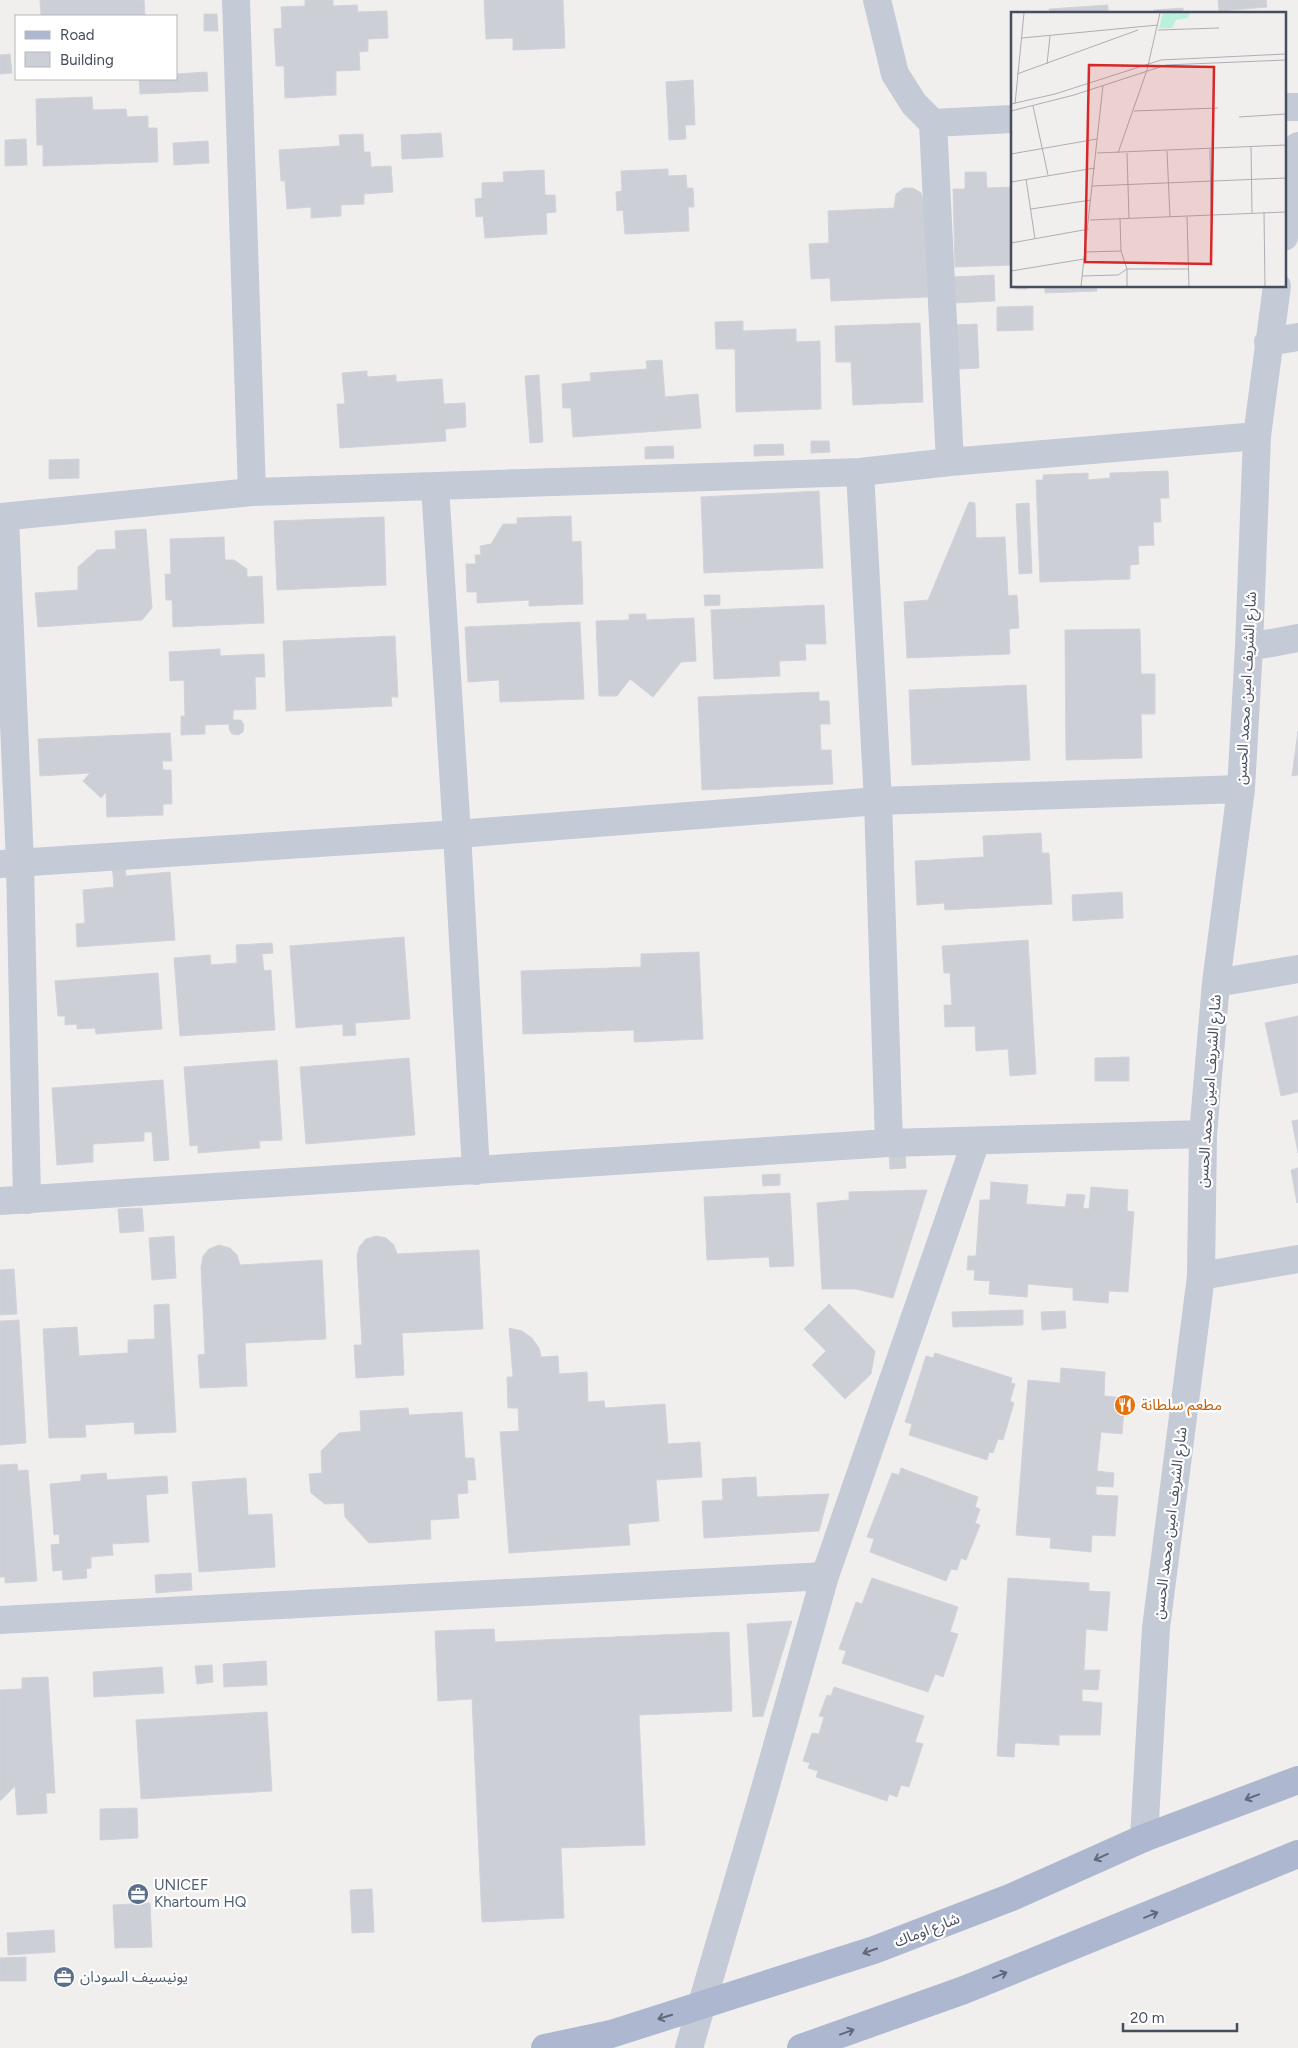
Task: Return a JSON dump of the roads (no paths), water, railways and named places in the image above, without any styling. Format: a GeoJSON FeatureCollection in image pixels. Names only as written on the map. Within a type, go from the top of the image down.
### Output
{"type":"FeatureCollection","features":[{"type":"Feature","properties":{"kind":"main road","name":"شارع اوماك"},"geometry":{"type":"LineString","coordinates":[[545,2048],[611,2034],[874,1950],[1012,1897],[1144,1838],[1298,1780]]}},
{"type":"Feature","properties":{"kind":"main road"},"geometry":{"type":"LineString","coordinates":[[802,2048],[964,1990],[1298,1854]]}},
{"type":"Feature","properties":{"kind":"street"},"geometry":{"type":"LineString","coordinates":[[236,0],[252,492]]}},
{"type":"Feature","properties":{"kind":"street"},"geometry":{"type":"LineString","coordinates":[[877,0],[895,74],[914,104],[933,123],[950,462]]}},
{"type":"Feature","properties":{"kind":"street"},"geometry":{"type":"LineString","coordinates":[[933,123],[1011,119]]}},
{"type":"Feature","properties":{"kind":"street"},"geometry":{"type":"LineString","coordinates":[[1286,224],[1298,146]]}},
{"type":"Feature","properties":{"kind":"street","name":"شارع الشريف امين محمد الحسن"},"geometry":{"type":"LineString","coordinates":[[1144,1838],[1156,1628],[1201,1276],[1203,1134],[1216,983],[1241,789],[1249,646],[1257,436],[1277,288]]}},
{"type":"Feature","properties":{"kind":"street"},"geometry":{"type":"LineString","coordinates":[[1268,342],[1298,337]]}},
{"type":"Feature","properties":{"kind":"street"},"geometry":{"type":"LineString","coordinates":[[27,1200],[10,863],[3,517],[252,492],[860,472],[950,462],[1257,436]]}},
{"type":"Feature","properties":{"kind":"street"},"geometry":{"type":"LineString","coordinates":[[860,472],[878,801],[889,1144]]}},
{"type":"Feature","properties":{"kind":"street"},"geometry":{"type":"LineString","coordinates":[[435,486],[476,1171]]}},
{"type":"Feature","properties":{"kind":"street"},"geometry":{"type":"LineString","coordinates":[[1249,646],[1298,638]]}},
{"type":"Feature","properties":{"kind":"street"},"geometry":{"type":"LineString","coordinates":[[10,863],[457,834],[878,801],[1241,789]]}},
{"type":"Feature","properties":{"kind":"street"},"geometry":{"type":"LineString","coordinates":[[1216,983],[1298,969]]}},
{"type":"Feature","properties":{"kind":"street"},"geometry":{"type":"LineString","coordinates":[[0,1201],[889,1144],[1203,1134]]}},
{"type":"Feature","properties":{"kind":"street"},"geometry":{"type":"LineString","coordinates":[[689,2048],[825,1576],[976,1141]]}},
{"type":"Feature","properties":{"kind":"street"},"geometry":{"type":"LineString","coordinates":[[1201,1276],[1298,1258]]}},
{"type":"Feature","properties":{"kind":"street"},"geometry":{"type":"LineString","coordinates":[[0,1620],[825,1576]]}},
{"type":"Feature","properties":{"kind":"place","name":"مطعم سلطانة"},"geometry":{"type":"Point","coordinates":[1125,1405]}},
{"type":"Feature","properties":{"kind":"place","name":"UNICEF Khartoum HQ"},"geometry":{"type":"Point","coordinates":[138,1894]}},
{"type":"Feature","properties":{"kind":"place","name":"يونيسيف السودان"},"geometry":{"type":"Point","coordinates":[64,1977]}}]}
